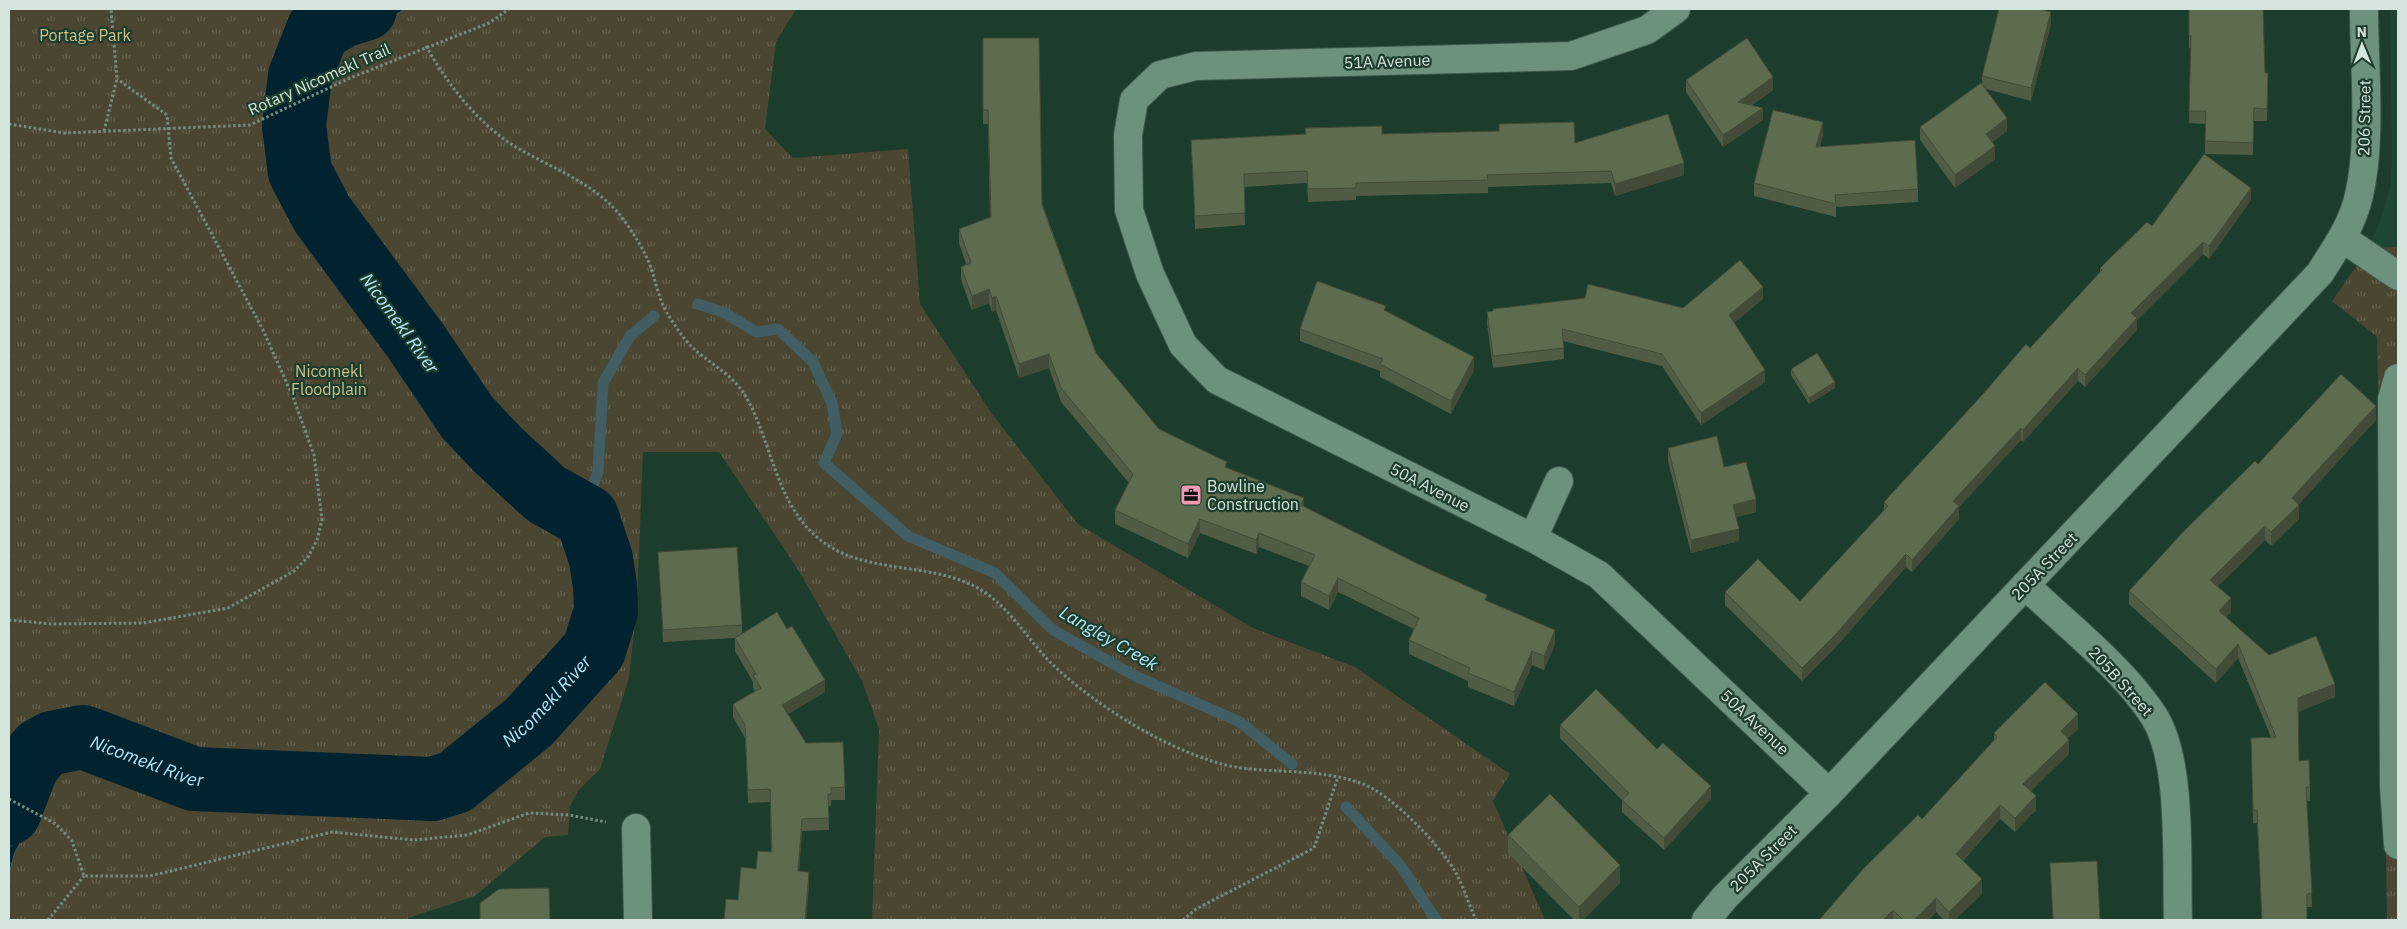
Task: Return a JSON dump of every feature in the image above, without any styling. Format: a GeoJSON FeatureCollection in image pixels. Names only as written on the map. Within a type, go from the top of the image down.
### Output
{"type":"FeatureCollection","features":[{"type":"Feature","properties":{"kind":"street","name":"51A Avenue"},"geometry":{"type":"LineString","coordinates":[[1128,135],[1134,100],[1160,75],[1196,66],[1571,56],[1647,30],[1676,9]]}},
{"type":"Feature","properties":{"kind":"street","name":"206 Street"},"geometry":{"type":"LineString","coordinates":[[2359,196],[2366,151],[2364,9]]}},
{"type":"Feature","properties":{"kind":"street","name":"50A Avenue"},"geometry":{"type":"LineString","coordinates":[[1128,135],[1129,210],[1150,274],[1183,345],[1217,380],[1533,538],[1599,575],[1829,793]]}},
{"type":"Feature","properties":{"kind":"street","name":"205A Street"},"geometry":{"type":"LineString","coordinates":[[1706,920],[1725,897],[1829,793],[2290,308],[2320,274],[2342,238],[2359,196]]}},
{"type":"Feature","properties":{"kind":"street"},"geometry":{"type":"LineString","coordinates":[[2342,238],[2398,276]]}},
{"type":"Feature","properties":{"kind":"street"},"geometry":{"type":"LineString","coordinates":[[2398,378],[2392,399],[2394,786],[2398,846]]}},
{"type":"Feature","properties":{"kind":"street"},"geometry":{"type":"LineString","coordinates":[[1533,538],[1559,481]]}},
{"type":"Feature","properties":{"kind":"street","name":"205B Street"},"geometry":{"type":"LineString","coordinates":[[2025,585],[2122,677],[2156,720],[2171,765],[2174,790],[2178,920]]}},
{"type":"Feature","properties":{"kind":"street"},"geometry":{"type":"LineString","coordinates":[[636,828],[638,920]]}},
{"type":"Feature","properties":{"kind":"path"},"geometry":{"type":"LineString","coordinates":[[104,131],[117,79],[111,9]]}},
{"type":"Feature","properties":{"kind":"path","name":"Rotary Nicomekl Trail"},"geometry":{"type":"LineString","coordinates":[[9,124],[64,133],[250,125],[350,78],[426,46],[489,23],[509,9]]}},
{"type":"Feature","properties":{"kind":"path"},"geometry":{"type":"LineString","coordinates":[[426,46],[447,82],[486,123],[509,142],[582,183],[617,211],[632,231],[648,258],[665,310],[692,347],[718,366],[743,391],[754,412],[784,494],[798,516],[818,538],[837,550],[862,560],[944,574],[977,588],[1009,612],[1051,662],[1090,696],[1130,723],[1205,759],[1235,767],[1312,772],[1366,785],[1397,806],[1426,835],[1455,872],[1476,920]]}},
{"type":"Feature","properties":{"kind":"path"},"geometry":{"type":"LineString","coordinates":[[9,620],[52,624],[143,623],[228,608],[294,571],[308,557],[317,540],[322,520],[314,455],[293,396],[263,330],[171,158],[167,115],[117,79]]}},
{"type":"Feature","properties":{"kind":"path"},"geometry":{"type":"LineString","coordinates":[[1183,920],[1204,904],[1314,848],[1338,777]]}},
{"type":"Feature","properties":{"kind":"path"},"geometry":{"type":"LineString","coordinates":[[9,799],[56,824],[72,840],[84,876]]}},
{"type":"Feature","properties":{"kind":"path"},"geometry":{"type":"LineString","coordinates":[[84,876],[150,876],[332,832],[414,840],[467,835],[530,813],[569,815],[636,828]]}},
{"type":"Feature","properties":{"kind":"path"},"geometry":{"type":"LineString","coordinates":[[48,920],[84,876]]}},
{"type":"Feature","properties":{"kind":"shaded area"},"geometry":{"type":"Polygon","coordinates":[[[2390,9],[2398,9],[2398,247],[2369,248],[2383,213],[2390,187],[2392,162],[2390,9]]]}},
{"type":"Feature","properties":{"kind":"green space","name":"Nicomekl Floodplain"},"geometry":{"type":"Polygon","coordinates":[[[9,9],[796,9],[776,42],[765,129],[793,158],[908,149],[920,304],[992,414],[1078,524],[1253,628],[1355,667],[1510,774],[1493,801],[1545,920],[872,920],[879,729],[862,681],[799,571],[719,452],[643,452],[637,604],[629,678],[600,769],[578,791],[570,806],[568,835],[545,837],[475,896],[408,918],[408,920],[9,920],[9,9]]]}},
{"type":"Feature","properties":{"kind":"green space"},"geometry":{"type":"Polygon","coordinates":[[[2398,247],[2398,920],[2387,920],[2377,337],[2332,301],[2369,248],[2398,247]]]}},
{"type":"Feature","properties":{"kind":"water"},"geometry":{"type":"Polygon","coordinates":[[[404,9],[379,24],[361,27],[350,26],[338,29],[324,42],[315,59],[281,59],[310,10],[404,9]]]}},
{"type":"Feature","properties":{"kind":"water"},"geometry":{"type":"Polygon","coordinates":[[[9,806],[34,819],[15,852],[9,873],[9,806]]]}},
{"type":"Feature","properties":{"kind":"building"},"geometry":{"type":"Polygon","coordinates":[[[1999,9],[2039,9],[2051,12],[2031,88],[1982,76],[1999,9]]]}},
{"type":"Feature","properties":{"kind":"building"},"geometry":{"type":"Polygon","coordinates":[[[2189,9],[2263,9],[2265,73],[2268,73],[2267,109],[2254,108],[2253,143],[2205,141],[2206,111],[2189,111],[2191,36],[2189,36],[2189,9]]]}},
{"type":"Feature","properties":{"kind":"building"},"geometry":{"type":"Polygon","coordinates":[[[983,38],[1039,38],[1042,205],[1096,353],[1159,429],[1227,462],[1225,467],[1304,498],[1301,505],[1418,564],[1487,595],[1485,600],[1555,630],[1544,656],[1532,651],[1514,692],[1468,673],[1470,668],[1409,640],[1419,618],[1338,578],[1329,596],[1301,582],[1315,555],[1259,533],[1256,540],[1200,519],[1188,544],[1115,510],[1133,474],[1061,388],[1049,354],[1019,364],[996,296],[992,298],[989,289],[972,296],[961,267],[971,263],[959,229],[991,217],[988,110],[983,110],[983,38]]]}},
{"type":"Feature","properties":{"kind":"building"},"geometry":{"type":"Polygon","coordinates":[[[1747,38],[1773,77],[1738,102],[1763,108],[1723,135],[1686,80],[1747,38]]]}},
{"type":"Feature","properties":{"kind":"building"},"geometry":{"type":"Polygon","coordinates":[[[1981,83],[2007,118],[1986,134],[1995,146],[1955,175],[1920,127],[1981,83]]]}},
{"type":"Feature","properties":{"kind":"building"},"geometry":{"type":"Polygon","coordinates":[[[1773,110],[1823,122],[1816,147],[1915,140],[1918,189],[1835,195],[1836,204],[1754,183],[1773,110]]]}},
{"type":"Feature","properties":{"kind":"building"},"geometry":{"type":"Polygon","coordinates":[[[1668,114],[1684,163],[1615,184],[1611,171],[1487,175],[1488,180],[1356,183],[1356,188],[1308,189],[1307,171],[1244,174],[1245,213],[1195,216],[1191,140],[1306,134],[1305,128],[1382,126],[1382,134],[1499,131],[1499,124],[1574,122],[1575,143],[1668,114]]]}},
{"type":"Feature","properties":{"kind":"building"},"geometry":{"type":"Polygon","coordinates":[[[2204,154],[2251,188],[2209,246],[2203,242],[2131,313],[2137,318],[2085,375],[2078,368],[2023,430],[2021,428],[1953,501],[1959,506],[1912,560],[1906,554],[1835,635],[1802,668],[1725,592],[1758,559],[1800,601],[1888,506],[1884,502],[2026,344],[2030,348],[2102,270],[2100,268],[2147,222],[2152,226],[2204,154]]]}},
{"type":"Feature","properties":{"kind":"building"},"geometry":{"type":"Polygon","coordinates":[[[1740,260],[1763,287],[1729,315],[1765,370],[1701,413],[1662,354],[1562,329],[1564,348],[1493,356],[1487,312],[1493,311],[1493,309],[1585,298],[1588,284],[1683,308],[1740,260]]]}},
{"type":"Feature","properties":{"kind":"building"},"geometry":{"type":"Polygon","coordinates":[[[1317,281],[1386,306],[1384,310],[1474,357],[1451,401],[1380,364],[1383,359],[1300,329],[1317,281]]]}},
{"type":"Feature","properties":{"kind":"building"},"geometry":{"type":"Polygon","coordinates":[[[1817,353],[1835,382],[1809,398],[1791,369],[1817,353]]]}},
{"type":"Feature","properties":{"kind":"building"},"geometry":{"type":"Polygon","coordinates":[[[2341,374],[2376,406],[2292,498],[2299,505],[2271,532],[2265,526],[2210,580],[2231,598],[2219,611],[2269,655],[2316,636],[2335,684],[2298,698],[2299,761],[2309,760],[2310,787],[2306,787],[2312,893],[2307,894],[2307,920],[2262,920],[2257,810],[2253,810],[2251,738],[2276,737],[2238,644],[2216,669],[2129,591],[2183,532],[2255,461],[2258,464],[2341,374]]]}},
{"type":"Feature","properties":{"kind":"building"},"geometry":{"type":"Polygon","coordinates":[[[1717,436],[1724,467],[1746,462],[1756,499],[1733,505],[1739,529],[1691,540],[1668,448],[1717,436]]]}},
{"type":"Feature","properties":{"kind":"building"},"geometry":{"type":"Polygon","coordinates":[[[737,547],[742,625],[663,630],[658,552],[737,547]]]}},
{"type":"Feature","properties":{"kind":"building"},"geometry":{"type":"Polygon","coordinates":[[[777,612],[787,629],[792,626],[825,680],[782,705],[806,743],[843,742],[845,787],[831,788],[831,794],[828,794],[829,818],[802,819],[798,871],[809,872],[805,920],[724,920],[726,899],[738,900],[741,867],[756,869],[758,851],[772,852],[770,789],[748,790],[745,725],[733,704],[761,688],[753,675],[756,674],[735,638],[777,612]]]}},
{"type":"Feature","properties":{"kind":"building"},"geometry":{"type":"Polygon","coordinates":[[[2045,682],[2078,714],[2061,731],[2069,740],[2023,784],[2036,796],[2015,818],[2000,805],[1956,854],[1982,879],[1949,912],[1936,898],[1914,920],[1903,920],[1893,910],[1883,920],[1819,920],[1864,868],[1918,815],[1922,819],[1997,737],[1994,733],[2045,682]]]}},
{"type":"Feature","properties":{"kind":"building"},"geometry":{"type":"Polygon","coordinates":[[[1596,689],[1657,749],[1663,743],[1711,786],[1664,838],[1622,800],[1629,793],[1560,725],[1596,689]]]}},
{"type":"Feature","properties":{"kind":"building"},"geometry":{"type":"Polygon","coordinates":[[[1550,794],[1620,865],[1579,907],[1508,835],[1550,794]]]}},
{"type":"Feature","properties":{"kind":"building"},"geometry":{"type":"Polygon","coordinates":[[[2097,861],[2100,920],[2053,920],[2050,863],[2097,861]]]}},
{"type":"Feature","properties":{"kind":"building"},"geometry":{"type":"Polygon","coordinates":[[[549,888],[550,920],[480,920],[480,903],[499,889],[549,888]]]}},
{"type":"Feature","properties":{"kind":"waterway","name":"Nicomekl River"},"geometry":{"type":"LineString","coordinates":[[9,813],[28,764],[41,749],[52,743],[83,737],[194,779],[433,789],[455,782],[529,722],[594,650],[606,611],[605,586],[601,559],[587,517],[546,494],[497,449],[467,417],[415,340],[322,214],[300,172],[294,126],[300,76],[318,30],[342,16],[365,9]]}},
{"type":"Feature","properties":{"kind":"waterway","name":"Langley Creek"},"geometry":{"type":"LineString","coordinates":[[698,304],[725,313],[756,332],[778,329],[813,362],[832,403],[837,434],[824,463],[908,536],[995,573],[1053,630],[1135,676],[1240,722],[1292,764]]}},
{"type":"Feature","properties":{"kind":"waterway","name":"Langley Creek"},"geometry":{"type":"LineString","coordinates":[[587,517],[589,496],[598,472],[603,383],[630,336],[654,316]]}},
{"type":"Feature","properties":{"kind":"waterway","name":"Langley Creek"},"geometry":{"type":"LineString","coordinates":[[1346,807],[1401,866],[1436,920]]}},
{"type":"Feature","properties":{"kind":"place","name":"Bowline Construction"},"geometry":{"type":"Point","coordinates":[1191,495]}},
{"type":"Feature","properties":{"kind":"park label","name":"Portage Park"},"geometry":{"type":"Point","coordinates":[85,35]}}]}
